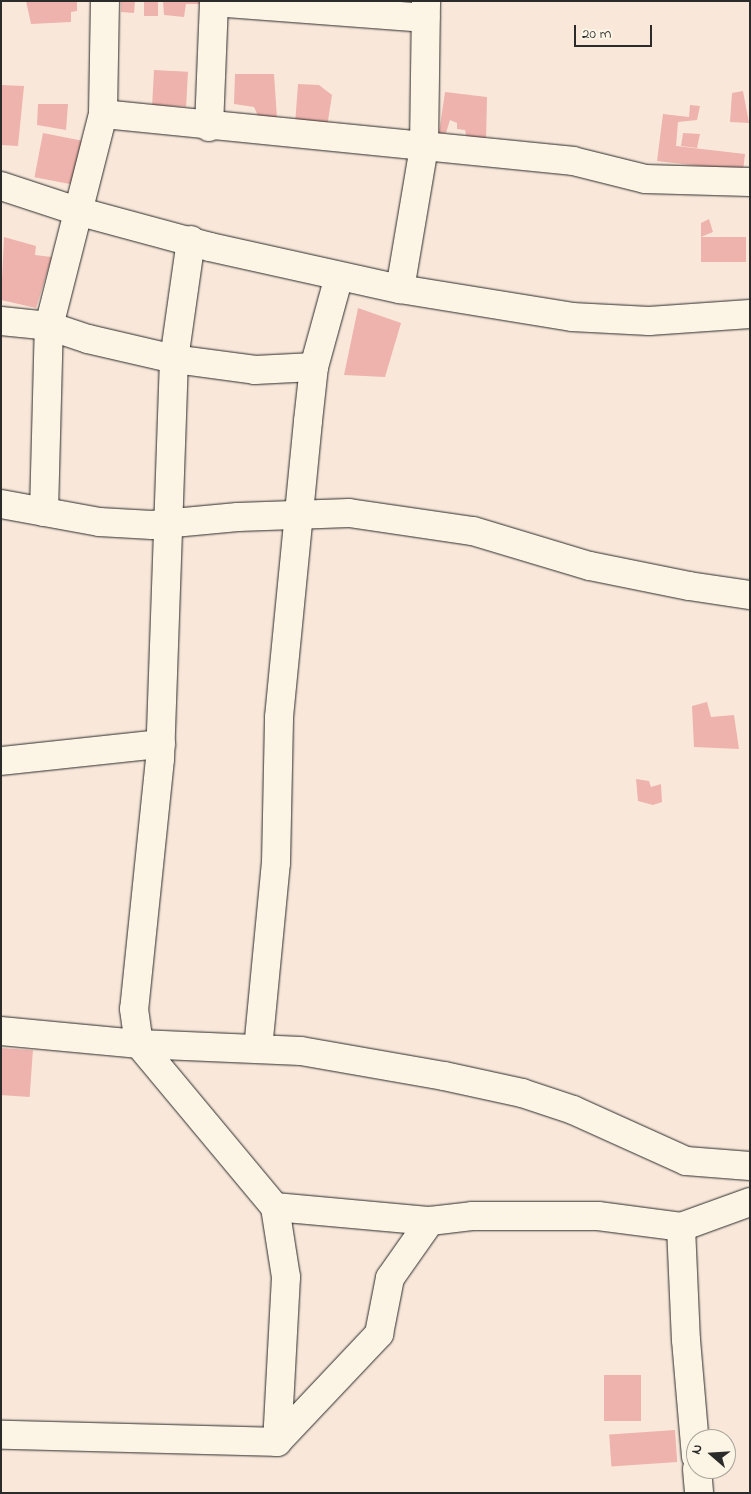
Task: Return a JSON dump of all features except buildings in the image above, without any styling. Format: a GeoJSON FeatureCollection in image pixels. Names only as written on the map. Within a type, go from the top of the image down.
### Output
{"type":"FeatureCollection","features":[{"type":"Feature","properties":{"kind":"street"},"geometry":{"type":"LineString","coordinates":[[44,512],[49,326],[103,114],[105,1]]}},
{"type":"Feature","properties":{"kind":"street"},"geometry":{"type":"LineString","coordinates":[[209,127],[214,2],[426,10],[424,148],[400,289]]}},
{"type":"Feature","properties":{"kind":"street"},"geometry":{"type":"LineString","coordinates":[[103,114],[209,127],[256,129],[323,138],[373,139],[424,148],[573,161],[645,179],[750,182]]}},
{"type":"Feature","properties":{"kind":"street"},"geometry":{"type":"LineString","coordinates":[[1,186],[77,211],[191,240],[210,247],[400,289],[572,317],[649,321],[749,312]]}},
{"type":"Feature","properties":{"kind":"street"},"geometry":{"type":"LineString","coordinates":[[191,240],[174,359],[166,524],[161,744],[134,1009],[139,1044],[275,1207],[286,1277],[277,1442]]}},
{"type":"Feature","properties":{"kind":"street"},"geometry":{"type":"LineString","coordinates":[[258,1049],[276,863],[279,718],[314,367],[339,276]]}},
{"type":"Feature","properties":{"kind":"street"},"geometry":{"type":"LineString","coordinates":[[1,321],[49,326],[88,339],[174,359],[255,370],[314,367]]}},
{"type":"Feature","properties":{"kind":"street"},"geometry":{"type":"LineString","coordinates":[[1,504],[99,522],[166,524],[238,517],[349,513],[473,531],[590,566],[690,586],[750,595]]}},
{"type":"Feature","properties":{"kind":"street"},"geometry":{"type":"LineString","coordinates":[[1,760],[161,744]]}},
{"type":"Feature","properties":{"kind":"street"},"geometry":{"type":"LineString","coordinates":[[1,1031],[139,1044],[301,1051],[522,1094],[573,1110],[686,1161],[750,1166]]}},
{"type":"Feature","properties":{"kind":"street"},"geometry":{"type":"LineString","coordinates":[[275,1207],[430,1221],[472,1216],[598,1216],[681,1226],[750,1202]]}},
{"type":"Feature","properties":{"kind":"street"},"geometry":{"type":"LineString","coordinates":[[1,1435],[277,1442],[379,1334],[390,1278],[430,1221]]}},
{"type":"Feature","properties":{"kind":"street"},"geometry":{"type":"LineString","coordinates":[[681,1226],[686,1340],[694,1429]]}}]}
